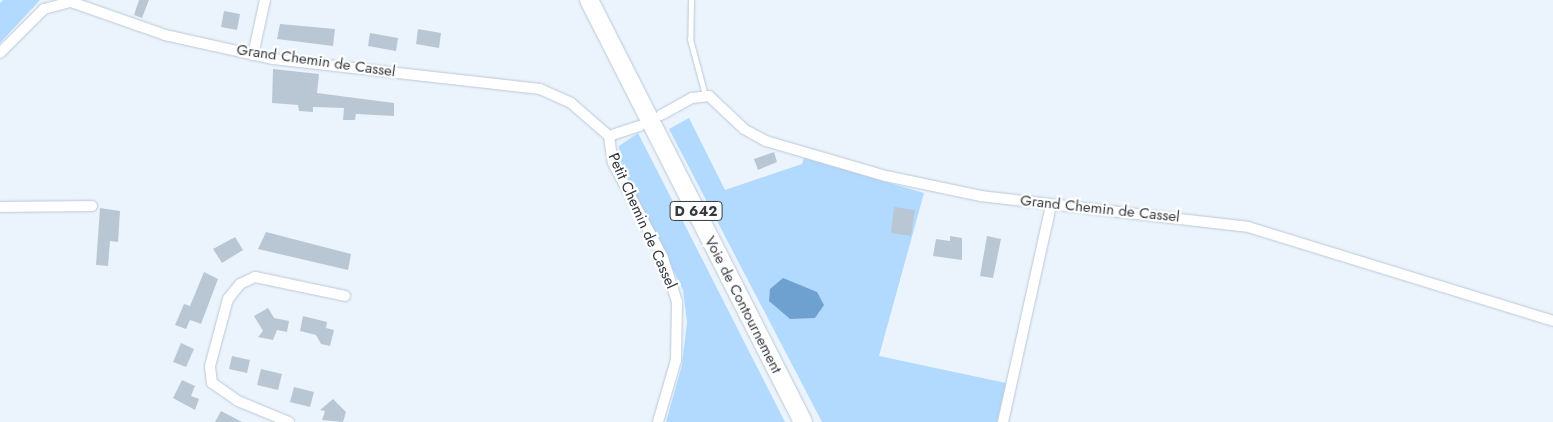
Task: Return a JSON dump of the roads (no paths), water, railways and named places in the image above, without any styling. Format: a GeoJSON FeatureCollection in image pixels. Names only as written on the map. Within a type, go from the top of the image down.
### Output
{"type":"FeatureCollection","features":[{"type":"Feature","properties":{"kind":"highway","name":"Voie de Contournement"},"geometry":{"type":"LineString","coordinates":[[589,0],[803,422]]}},
{"type":"Feature","properties":{"kind":"street"},"geometry":{"type":"LineString","coordinates":[[253,55],[265,0]]}},
{"type":"Feature","properties":{"kind":"street","name":"Grand Chemin de Cassel"},"geometry":{"type":"LineString","coordinates":[[0,52],[38,13],[64,2],[160,33],[253,55],[540,90],[571,104],[609,136]]}},
{"type":"Feature","properties":{"kind":"street"},"geometry":{"type":"LineString","coordinates":[[661,115],[705,95]]}},
{"type":"Feature","properties":{"kind":"street","name":"Grand Chemin de Cassel"},"geometry":{"type":"LineString","coordinates":[[705,95],[750,133],[775,145],[935,188],[1051,205],[1248,227],[1553,321]]}},
{"type":"Feature","properties":{"kind":"street"},"geometry":{"type":"LineString","coordinates":[[609,136],[639,126]]}},
{"type":"Feature","properties":{"kind":"street","name":"Petit Chemin de Cassel"},"geometry":{"type":"LineString","coordinates":[[609,136],[613,163],[667,268],[677,302],[676,360],[658,422]]}},
{"type":"Feature","properties":{"kind":"street"},"geometry":{"type":"LineString","coordinates":[[1003,422],[1051,205]]}},
{"type":"Feature","properties":{"kind":"street"},"geometry":{"type":"LineString","coordinates":[[0,207],[92,206]]}},
{"type":"Feature","properties":{"kind":"street"},"geometry":{"type":"LineString","coordinates":[[289,422],[238,401],[212,384],[210,366],[228,299],[240,284],[255,277],[345,296]]}},
{"type":"Feature","properties":{"kind":"lane"},"geometry":{"type":"LineString","coordinates":[[691,0],[690,39],[705,95]]}}]}
